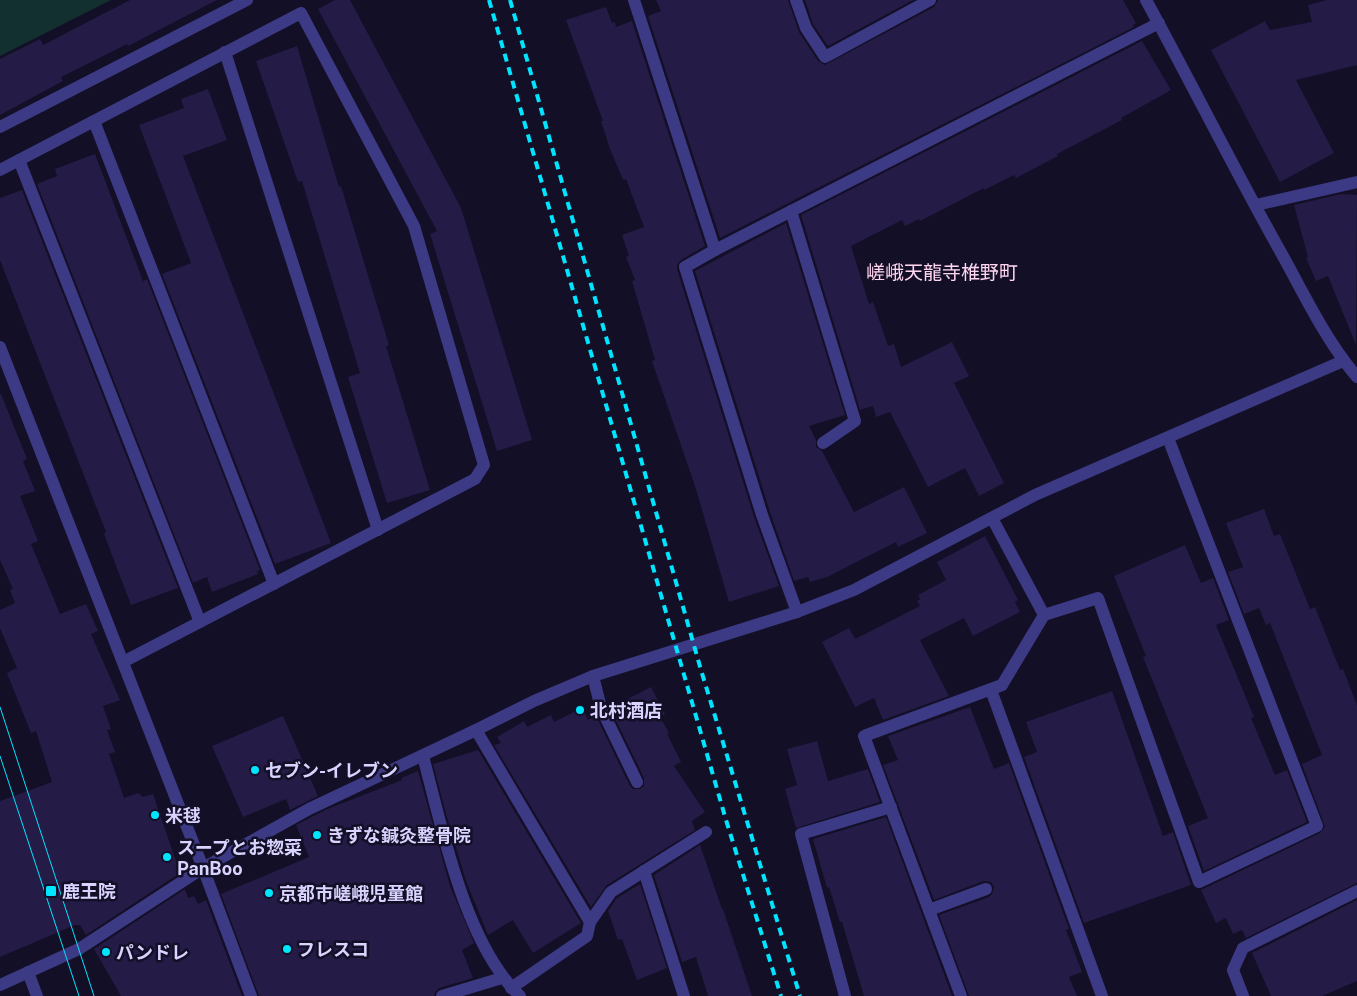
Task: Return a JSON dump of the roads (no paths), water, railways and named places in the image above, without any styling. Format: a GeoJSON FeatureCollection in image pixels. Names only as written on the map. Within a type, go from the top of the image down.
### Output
{"type":"FeatureCollection","features":[{"type":"Feature","properties":{"kind":"street"},"geometry":{"type":"LineString","coordinates":[[0,127],[247,0]]}},
{"type":"Feature","properties":{"kind":"street"},"geometry":{"type":"LineString","coordinates":[[634,0],[715,250]]}},
{"type":"Feature","properties":{"kind":"street"},"geometry":{"type":"LineString","coordinates":[[796,0],[806,28],[825,57],[930,0]]}},
{"type":"Feature","properties":{"kind":"street"},"geometry":{"type":"LineString","coordinates":[[1146,0],[1311,306],[1343,361],[1357,377]]}},
{"type":"Feature","properties":{"kind":"street"},"geometry":{"type":"LineString","coordinates":[[0,170],[301,13],[414,226],[484,465],[475,479],[123,662]]}},
{"type":"Feature","properties":{"kind":"street"},"geometry":{"type":"LineString","coordinates":[[796,612],[762,515],[685,267],[1159,23]]}},
{"type":"Feature","properties":{"kind":"street"},"geometry":{"type":"LineString","coordinates":[[226,52],[378,530]]}},
{"type":"Feature","properties":{"kind":"street"},"geometry":{"type":"LineString","coordinates":[[94,121],[274,584]]}},
{"type":"Feature","properties":{"kind":"street"},"geometry":{"type":"LineString","coordinates":[[19,160],[200,622]]}},
{"type":"Feature","properties":{"kind":"street"},"geometry":{"type":"LineString","coordinates":[[1256,205],[1357,182]]}},
{"type":"Feature","properties":{"kind":"street"},"geometry":{"type":"LineString","coordinates":[[791,211],[855,421],[823,443]]}},
{"type":"Feature","properties":{"kind":"street"},"geometry":{"type":"LineString","coordinates":[[0,347],[251,996]]}},
{"type":"Feature","properties":{"kind":"street"},"geometry":{"type":"LineString","coordinates":[[0,985],[79,949],[203,868],[309,809],[534,701],[594,676],[796,612],[854,590],[1035,495],[1343,361]]}},
{"type":"Feature","properties":{"kind":"street"},"geometry":{"type":"LineString","coordinates":[[961,996],[864,736],[996,688],[1044,615],[1098,598],[1199,882],[1317,826],[1168,438]]}},
{"type":"Feature","properties":{"kind":"street"},"geometry":{"type":"LineString","coordinates":[[992,518],[1044,615]]}},
{"type":"Feature","properties":{"kind":"street"},"geometry":{"type":"LineString","coordinates":[[594,676],[601,708],[637,782]]}},
{"type":"Feature","properties":{"kind":"street"},"geometry":{"type":"LineString","coordinates":[[996,688],[1102,996]]}},
{"type":"Feature","properties":{"kind":"street"},"geometry":{"type":"LineString","coordinates":[[476,730],[590,922]]}},
{"type":"Feature","properties":{"kind":"street"},"geometry":{"type":"LineString","coordinates":[[422,756],[463,896],[488,954],[511,987]]}},
{"type":"Feature","properties":{"kind":"street"},"geometry":{"type":"LineString","coordinates":[[845,996],[801,834],[891,808]]}},
{"type":"Feature","properties":{"kind":"street"},"geometry":{"type":"LineString","coordinates":[[442,996],[511,987],[587,936],[590,922],[611,892],[706,832]]}},
{"type":"Feature","properties":{"kind":"street"},"geometry":{"type":"LineString","coordinates":[[644,871],[684,996]]}},
{"type":"Feature","properties":{"kind":"street"},"geometry":{"type":"LineString","coordinates":[[929,910],[986,889]]}},
{"type":"Feature","properties":{"kind":"street"},"geometry":{"type":"LineString","coordinates":[[1243,996],[1233,970],[1243,948],[1357,891]]}},
{"type":"Feature","properties":{"kind":"street"},"geometry":{"type":"LineString","coordinates":[[28,972],[37,996]]}},
{"type":"Feature","properties":{"kind":"tram line"},"geometry":{"type":"LineString","coordinates":[[0,707],[94,996]]}},
{"type":"Feature","properties":{"kind":"tram line"},"geometry":{"type":"LineString","coordinates":[[0,756],[79,996]]}},
{"type":"Feature","properties":{"kind":"railway"},"geometry":{"type":"LineString","coordinates":[[489,0],[726,820],[781,996]]}},
{"type":"Feature","properties":{"kind":"railway"},"geometry":{"type":"LineString","coordinates":[[510,0],[701,670],[800,996]]}},
{"type":"Feature","properties":{"kind":"place","name":"北村酒店"},"geometry":{"type":"Point","coordinates":[580,710]}},
{"type":"Feature","properties":{"kind":"place","name":"セブン-イレブン"},"geometry":{"type":"Point","coordinates":[255,770]}},
{"type":"Feature","properties":{"kind":"place","name":"米毬"},"geometry":{"type":"Point","coordinates":[155,815]}},
{"type":"Feature","properties":{"kind":"place","name":"きずな鍼灸整骨院"},"geometry":{"type":"Point","coordinates":[317,835]}},
{"type":"Feature","properties":{"kind":"place","name":"スープとお惣菜 PanBoo"},"geometry":{"type":"Point","coordinates":[167,857]}},
{"type":"Feature","properties":{"kind":"place","name":"鹿王院"},"geometry":{"type":"Point","coordinates":[51,891]}},
{"type":"Feature","properties":{"kind":"place","name":"京都市嵯峨児童館"},"geometry":{"type":"Point","coordinates":[269,893]}},
{"type":"Feature","properties":{"kind":"place","name":"フレスコ"},"geometry":{"type":"Point","coordinates":[287,949]}},
{"type":"Feature","properties":{"kind":"place","name":"パンドレ"},"geometry":{"type":"Point","coordinates":[106,952]}},
{"type":"Feature","properties":{"kind":"district","name":"嵯峨天龍寺椎野町"},"geometry":{"type":"Point","coordinates":[942,272]}}]}
